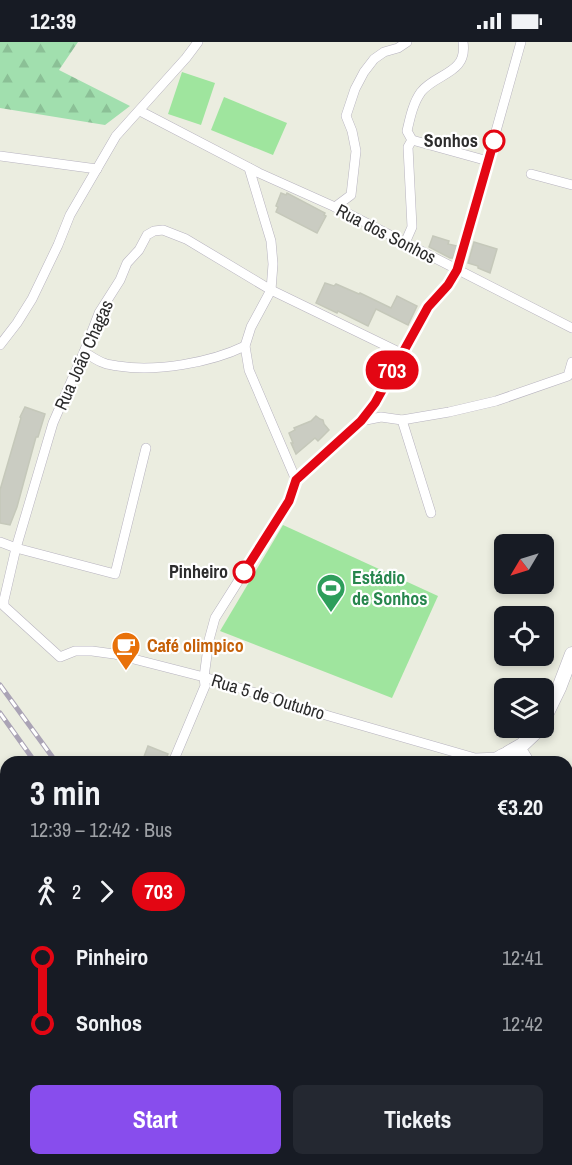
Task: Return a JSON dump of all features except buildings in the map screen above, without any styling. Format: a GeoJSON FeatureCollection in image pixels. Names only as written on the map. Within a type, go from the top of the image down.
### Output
{"type":"FeatureCollection","features":[{"type":"Feature","properties":{"kind":"main road"},"geometry":{"type":"LineString","coordinates":[[554,698],[572,654]]}},
{"type":"Feature","properties":{"kind":"main road"},"geometry":{"type":"LineString","coordinates":[[503,756],[522,745],[529,738]]}},
{"type":"Feature","properties":{"kind":"main road"},"geometry":{"type":"LineString","coordinates":[[527,756],[534,738]]}},
{"type":"Feature","properties":{"kind":"main road"},"geometry":{"type":"LineString","coordinates":[[505,756],[515,752],[523,756]]}},
{"type":"Feature","properties":{"kind":"street"},"geometry":{"type":"LineString","coordinates":[[0,345],[32,299],[70,215],[116,136],[198,42]]}},
{"type":"Feature","properties":{"kind":"street"},"geometry":{"type":"LineString","coordinates":[[335,207],[351,195],[356,151],[352,130],[346,116],[354,89],[374,59],[407,42]]}},
{"type":"Feature","properties":{"kind":"street"},"geometry":{"type":"LineString","coordinates":[[463,42],[464,49],[459,65],[422,91],[413,107],[407,131],[412,140],[488,161]]}},
{"type":"Feature","properties":{"kind":"street"},"geometry":{"type":"LineString","coordinates":[[521,42],[457,270],[572,328]]}},
{"type":"Feature","properties":{"kind":"street","name":"Rua dos Sonhos"},"geometry":{"type":"LineString","coordinates":[[140,111],[249,168],[335,207],[457,270],[448,285],[428,307],[375,403],[361,421],[296,480]]}},
{"type":"Feature","properties":{"kind":"street"},"geometry":{"type":"LineString","coordinates":[[405,243],[412,227],[408,147],[412,140]]}},
{"type":"Feature","properties":{"kind":"street"},"geometry":{"type":"LineString","coordinates":[[0,156],[97,169]]}},
{"type":"Feature","properties":{"kind":"street"},"geometry":{"type":"LineString","coordinates":[[175,756],[205,686],[209,640],[215,618],[289,501],[296,480],[249,370],[245,346],[251,327],[271,290],[273,264],[271,241],[249,168]]}},
{"type":"Feature","properties":{"kind":"street"},"geometry":{"type":"LineString","coordinates":[[531,174],[572,185]]}},
{"type":"Feature","properties":{"kind":"street","name":"Rua João Chagas"},"geometry":{"type":"LineString","coordinates":[[60,657],[4,606],[4,600],[16,548],[53,423],[99,313],[120,280],[127,263],[139,250],[147,235],[163,230],[186,240],[271,290]]}},
{"type":"Feature","properties":{"kind":"street"},"geometry":{"type":"LineString","coordinates":[[271,290],[401,353]]}},
{"type":"Feature","properties":{"kind":"street"},"geometry":{"type":"LineString","coordinates":[[84,352],[105,364],[152,369],[183,365],[232,352],[245,346]]}},
{"type":"Feature","properties":{"kind":"street"},"geometry":{"type":"LineString","coordinates":[[361,421],[381,417],[402,420],[496,401],[568,376],[572,362]]}},
{"type":"Feature","properties":{"kind":"street"},"geometry":{"type":"LineString","coordinates":[[402,420],[431,513]]}},
{"type":"Feature","properties":{"kind":"street"},"geometry":{"type":"LineString","coordinates":[[0,542],[115,574],[146,448]]}},
{"type":"Feature","properties":{"kind":"street","name":"Rua 5 de Outubro"},"geometry":{"type":"LineString","coordinates":[[60,657],[75,651],[114,654],[204,677],[464,756]]}},
{"type":"Feature","properties":{"kind":"green space"},"geometry":{"type":"Polygon","coordinates":[[[0,42],[78,42],[59,70],[130,106],[105,125],[0,108],[0,42]]]}},
{"type":"Feature","properties":{"kind":"green space"},"geometry":{"type":"Polygon","coordinates":[[[182,72],[215,83],[201,125],[168,114],[182,72]]]}},
{"type":"Feature","properties":{"kind":"green space"},"geometry":{"type":"Polygon","coordinates":[[[224,97],[287,123],[273,155],[211,130],[224,97]]]}},
{"type":"Feature","properties":{"kind":"green space","name":"Estádio de Sonhos"},"geometry":{"type":"Polygon","coordinates":[[[283,525],[438,596],[392,698],[220,631],[283,525]]]}},
{"type":"Feature","properties":{"kind":"railway"},"geometry":{"type":"LineString","coordinates":[[0,685],[52,756]]}},
{"type":"Feature","properties":{"kind":"railway"},"geometry":{"type":"LineString","coordinates":[[0,713],[31,756]]}},
{"type":"Feature","properties":{"kind":"bus line","name":"703"},"geometry":{"type":"LineString","coordinates":[[244,572],[289,501],[296,480],[361,421],[375,403],[428,307],[448,285],[457,270],[494,141]]}},
{"type":"Feature","properties":{"kind":"place","name":"Sonhos"},"geometry":{"type":"Point","coordinates":[494,141]}},
{"type":"Feature","properties":{"kind":"place","name":"Pinheiro"},"geometry":{"type":"Point","coordinates":[244,572]}},
{"type":"Feature","properties":{"kind":"place","name":"Estádio de Sonhos"},"geometry":{"type":"Point","coordinates":[331,614]}},
{"type":"Feature","properties":{"kind":"place","name":"Café olimpico"},"geometry":{"type":"Point","coordinates":[126,672]}}]}
